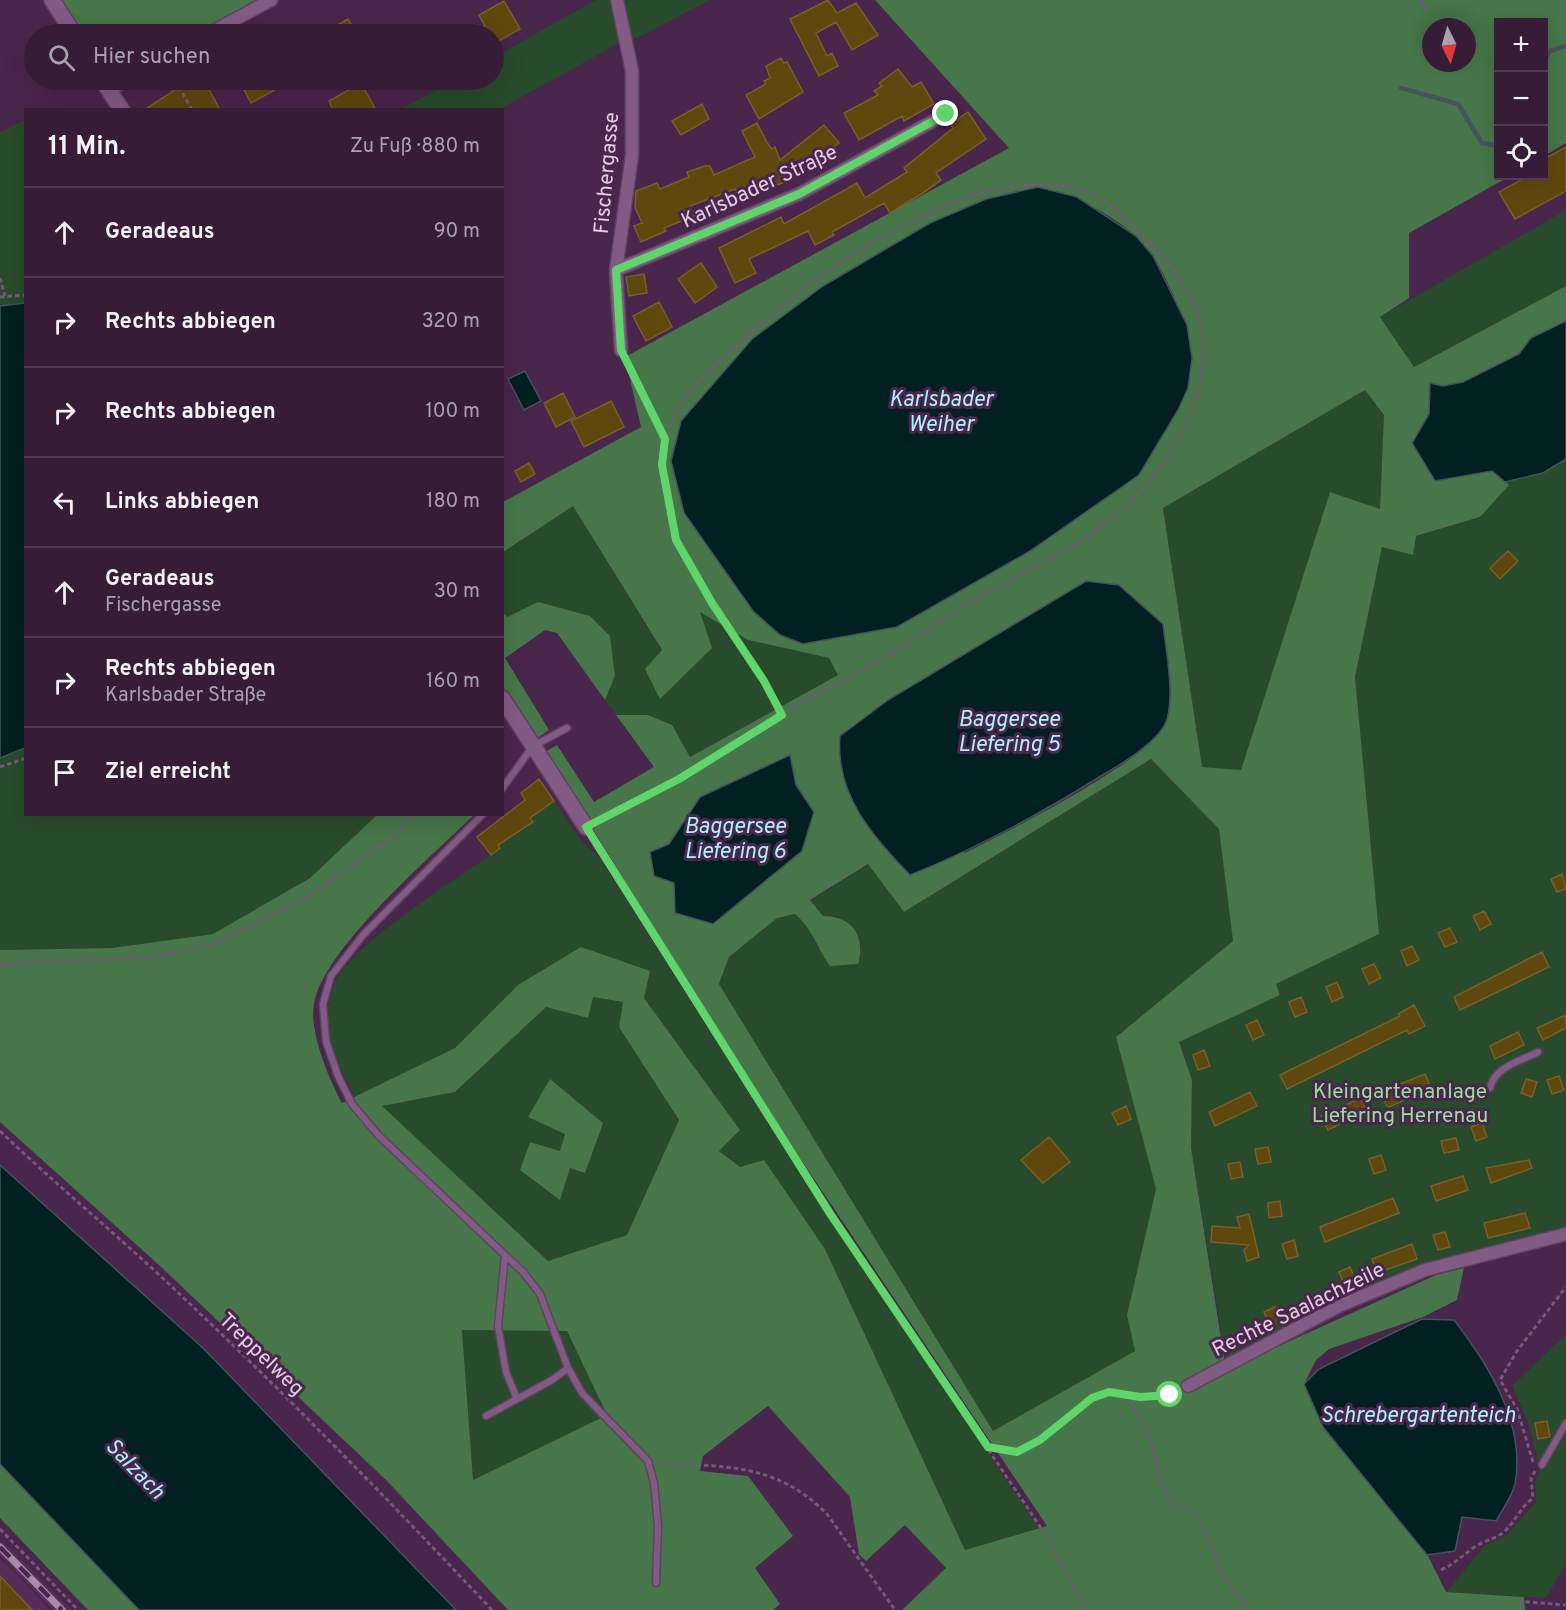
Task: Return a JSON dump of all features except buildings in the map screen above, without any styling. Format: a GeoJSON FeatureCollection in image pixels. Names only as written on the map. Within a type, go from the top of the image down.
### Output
{"type":"FeatureCollection","features":[{"type":"Feature","properties":{"kind":"street"},"geometry":{"type":"LineString","coordinates":[[52,0],[68,24]]}},
{"type":"Feature","properties":{"kind":"street"},"geometry":{"type":"LineString","coordinates":[[227,24],[271,0]]}},
{"type":"Feature","properties":{"kind":"street","name":"Fischergasse"},"geometry":{"type":"LineString","coordinates":[[617,0],[632,71],[632,155],[616,270],[621,350]]}},
{"type":"Feature","properties":{"kind":"street"},"geometry":{"type":"LineString","coordinates":[[108,90],[121,108]]}},
{"type":"Feature","properties":{"kind":"street","name":"Karlsbader Straße"},"geometry":{"type":"LineString","coordinates":[[616,270],[799,194],[946,114]]}},
{"type":"Feature","properties":{"kind":"street"},"geometry":{"type":"LineString","coordinates":[[504,701],[586,827]]}},
{"type":"Feature","properties":{"kind":"street","name":"Rechte Saalachzeile"},"geometry":{"type":"LineString","coordinates":[[1188,1386],[1339,1306],[1415,1275],[1566,1234]]}},
{"type":"Feature","properties":{"kind":"lane"},"geometry":{"type":"LineString","coordinates":[[504,786],[534,746],[567,728]]}},
{"type":"Feature","properties":{"kind":"lane"},"geometry":{"type":"LineString","coordinates":[[481,816],[363,935],[331,976],[322,1004],[326,1041],[338,1076],[352,1104],[379,1136],[505,1255],[540,1294],[568,1368],[582,1393],[648,1461],[654,1483],[658,1526],[656,1583]]}},
{"type":"Feature","properties":{"kind":"lane"},"geometry":{"type":"LineString","coordinates":[[1490,1088],[1492,1078],[1498,1072],[1538,1052]]}},
{"type":"Feature","properties":{"kind":"lane"},"geometry":{"type":"LineString","coordinates":[[505,1255],[498,1326],[506,1372],[517,1399]]}},
{"type":"Feature","properties":{"kind":"lane"},"geometry":{"type":"LineString","coordinates":[[486,1416],[568,1368]]}},
{"type":"Feature","properties":{"kind":"lane"},"geometry":{"type":"LineString","coordinates":[[1542,1465],[1566,1423]]}},
{"type":"Feature","properties":{"kind":"path"},"geometry":{"type":"LineString","coordinates":[[1421,0],[1428,12]]}},
{"type":"Feature","properties":{"kind":"path"},"geometry":{"type":"LineString","coordinates":[[181,90],[191,108]]}},
{"type":"Feature","properties":{"kind":"path"},"geometry":{"type":"LineString","coordinates":[[782,715],[764,681],[712,603],[676,540],[662,465],[665,439],[676,411],[693,386],[763,320],[828,270],[876,240],[946,205],[977,194],[1038,184],[1066,185],[1096,195],[1121,214],[1156,249],[1190,294],[1201,337],[1199,390],[1185,427],[1142,490],[1108,523],[1070,549],[961,608],[904,645],[782,715],[679,779],[586,827],[831,1215],[1047,1537],[1086,1610]]}},
{"type":"Feature","properties":{"kind":"path"},"geometry":{"type":"LineString","coordinates":[[0,278],[2,297],[24,295]]}},
{"type":"Feature","properties":{"kind":"path"},"geometry":{"type":"LineString","coordinates":[[621,350],[665,439]]}},
{"type":"Feature","properties":{"kind":"path"},"geometry":{"type":"LineString","coordinates":[[0,767],[24,759]]}},
{"type":"Feature","properties":{"kind":"path"},"geometry":{"type":"LineString","coordinates":[[0,964],[147,958],[212,945],[304,899],[392,838],[413,816]]}},
{"type":"Feature","properties":{"kind":"path","name":"Treppelweg"},"geometry":{"type":"LineString","coordinates":[[0,1131],[155,1271],[268,1380],[385,1496],[492,1610]]}},
{"type":"Feature","properties":{"kind":"path"},"geometry":{"type":"LineString","coordinates":[[1441,1570],[1458,1563],[1477,1546],[1497,1538],[1533,1498],[1531,1479],[1535,1468],[1517,1409],[1500,1380],[1517,1352],[1566,1287]]}},
{"type":"Feature","properties":{"kind":"path"},"geometry":{"type":"LineString","coordinates":[[988,1447],[1017,1452],[1040,1440],[1092,1398],[1109,1392],[1158,1397],[1170,1395]]}},
{"type":"Feature","properties":{"kind":"path"},"geometry":{"type":"LineString","coordinates":[[1128,1394],[1154,1451],[1160,1482],[1171,1502],[1198,1515],[1223,1577],[1249,1610]]}},
{"type":"Feature","properties":{"kind":"path"},"geometry":{"type":"LineString","coordinates":[[648,1461],[749,1470],[779,1478],[814,1501],[827,1514],[896,1610]]}},
{"type":"Feature","properties":{"kind":"path"},"geometry":{"type":"LineString","coordinates":[[0,1528],[78,1610]]}},
{"type":"Feature","properties":{"kind":"path"},"geometry":{"type":"LineString","coordinates":[[1518,1601],[1564,1605]]}},
{"type":"Feature","properties":{"kind":"shaded area"},"geometry":{"type":"Polygon","coordinates":[[[0,1540],[71,1610],[53,1610],[0,1555],[0,1540]]]}},
{"type":"Feature","properties":{"kind":"shaded area"},"geometry":{"type":"Polygon","coordinates":[[[0,1559],[15,1572],[50,1610],[0,1610],[0,1559]]]}},
{"type":"Feature","properties":{"kind":"green space"},"geometry":{"type":"Polygon","coordinates":[[[62,0],[260,0],[216,24],[77,24],[62,0]]]}},
{"type":"Feature","properties":{"kind":"green space"},"geometry":{"type":"Polygon","coordinates":[[[596,0],[710,0],[639,37],[619,43],[502,108],[404,108],[436,90],[504,90],[504,51],[596,0]]]}},
{"type":"Feature","properties":{"kind":"green space"},"geometry":{"type":"Polygon","coordinates":[[[875,0],[1566,0],[1566,143],[1548,154],[1548,18],[1494,18],[1494,180],[1503,180],[1409,233],[1409,298],[1380,317],[1414,367],[1566,286],[1566,321],[1531,338],[1519,354],[1463,382],[1443,386],[1430,383],[1429,414],[1412,443],[1435,481],[1492,471],[1509,485],[1480,517],[1416,536],[1413,555],[1382,547],[1355,677],[1379,934],[1276,984],[1280,995],[1179,1042],[1192,1080],[1191,1148],[1226,1370],[1436,1275],[1464,1268],[1457,1300],[1423,1317],[1329,1349],[1316,1360],[1304,1384],[1323,1427],[1427,1554],[1446,1592],[1524,1597],[1525,1610],[902,1610],[946,1568],[905,1525],[866,1561],[859,1554],[850,1497],[768,1406],[703,1456],[700,1471],[748,1476],[793,1536],[755,1568],[780,1604],[773,1610],[508,1610],[387,1481],[159,1265],[0,1122],[0,950],[112,948],[213,934],[310,878],[376,816],[473,816],[382,904],[337,957],[322,982],[314,1004],[314,1028],[326,1069],[342,1103],[455,1048],[518,985],[581,947],[650,971],[644,998],[740,1130],[719,1151],[740,1167],[764,1160],[825,1249],[965,1550],[1047,1526],[759,1097],[545,752],[557,745],[594,802],[654,767],[616,715],[648,715],[672,725],[690,757],[838,675],[829,658],[748,640],[700,612],[712,648],[660,699],[645,669],[662,650],[573,506],[504,551],[504,501],[641,427],[625,357],[1009,148],[875,0]],[[1038,187],[986,199],[930,223],[823,286],[752,339],[681,421],[711,552],[753,611],[780,635],[803,644],[897,627],[1174,296],[1155,260],[1129,230],[1101,211],[1070,197],[1038,187]],[[1365,390],[1163,508],[1202,767],[1241,770],[1330,492],[1380,509],[1384,415],[1365,390]],[[956,661],[887,700],[965,853],[1074,795],[1104,776],[1152,741],[1165,725],[1171,689],[956,661]],[[790,756],[700,797],[669,844],[650,852],[674,883],[713,924],[750,893],[814,812],[796,785],[790,756]],[[1151,759],[904,912],[868,864],[810,900],[823,916],[842,920],[854,930],[860,945],[858,964],[830,966],[810,932],[795,914],[777,918],[729,957],[719,984],[993,1431],[1135,1351],[1127,1315],[1156,1189],[1116,1037],[1233,941],[1219,829],[1151,759]],[[593,997],[588,1018],[546,1007],[455,1092],[382,1106],[548,1261],[627,1235],[679,1120],[619,1027],[623,1002],[593,997]],[[462,1330],[473,1480],[607,1415],[567,1331],[462,1330]]]}},
{"type":"Feature","properties":{"kind":"green space"},"geometry":{"type":"Polygon","coordinates":[[[24,120],[24,816],[376,816],[310,878],[213,934],[112,948],[0,950],[0,132],[24,120]]]}},
{"type":"Feature","properties":{"kind":"green space"},"geometry":{"type":"Polygon","coordinates":[[[1566,210],[1566,286],[1414,367],[1380,317],[1566,210]]]}},
{"type":"Feature","properties":{"kind":"green space"},"geometry":{"type":"Polygon","coordinates":[[[1365,390],[1384,415],[1380,510],[1330,493],[1241,770],[1202,767],[1163,508],[1365,390]]]}},
{"type":"Feature","properties":{"kind":"green space","name":"Kleingartenanlage Liefering Herrenau"},"geometry":{"type":"Polygon","coordinates":[[[1566,459],[1566,1228],[1433,1262],[1226,1360],[1191,1148],[1192,1080],[1179,1042],[1280,995],[1275,984],[1378,934],[1355,677],[1382,547],[1480,517],[1505,482],[1543,473],[1566,459]]]}},
{"type":"Feature","properties":{"kind":"green space"},"geometry":{"type":"Polygon","coordinates":[[[573,506],[662,651],[660,698],[700,611],[748,640],[829,658],[839,674],[690,757],[648,715],[616,715],[605,700],[615,676],[539,602],[507,617],[504,613],[504,551],[573,506]]]}},
{"type":"Feature","properties":{"kind":"green space"},"geometry":{"type":"Polygon","coordinates":[[[538,602],[590,616],[610,636],[615,676],[605,700],[557,633],[545,630],[505,658],[549,730],[536,739],[504,689],[504,613],[507,617],[538,602]]]}},
{"type":"Feature","properties":{"kind":"green space"},"geometry":{"type":"Polygon","coordinates":[[[1151,759],[1219,829],[1233,941],[1116,1037],[1156,1189],[1127,1314],[1136,1351],[993,1431],[719,984],[729,957],[777,918],[795,914],[809,927],[818,949],[839,916],[823,916],[810,901],[869,864],[904,912],[1151,759]]]}},
{"type":"Feature","properties":{"kind":"green space"},"geometry":{"type":"Polygon","coordinates":[[[554,801],[581,841],[600,858],[827,1216],[1039,1528],[965,1550],[825,1249],[740,1167],[719,1151],[740,1130],[644,998],[518,985],[455,1048],[356,1097],[338,1064],[328,1027],[329,1002],[338,976],[371,942],[414,908],[500,848],[498,845],[533,822],[530,818],[554,801]]]}},
{"type":"Feature","properties":{"kind":"green space"},"geometry":{"type":"Polygon","coordinates":[[[592,997],[623,1002],[619,1027],[679,1120],[627,1235],[548,1261],[381,1106],[455,1092],[546,1007],[588,1017],[592,997]],[[565,1134],[560,1151],[530,1142],[560,1199],[570,1168],[585,1173],[565,1134]]]}},
{"type":"Feature","properties":{"kind":"green space"},"geometry":{"type":"Polygon","coordinates":[[[550,1079],[603,1123],[585,1173],[570,1168],[560,1200],[520,1170],[530,1142],[560,1151],[565,1134],[528,1117],[550,1079]]]}},
{"type":"Feature","properties":{"kind":"green space"},"geometry":{"type":"Polygon","coordinates":[[[462,1330],[567,1331],[607,1415],[473,1480],[462,1330]]]}},
{"type":"Feature","properties":{"kind":"green space"},"geometry":{"type":"Polygon","coordinates":[[[1566,1334],[1566,1563],[1546,1598],[1447,1592],[1484,1546],[1507,1535],[1536,1502],[1535,1481],[1540,1470],[1529,1425],[1512,1386],[1566,1334]]]}},
{"type":"Feature","properties":{"kind":"green space"},"geometry":{"type":"Polygon","coordinates":[[[0,1464],[139,1610],[88,1610],[0,1518],[0,1464]]]}},
{"type":"Feature","properties":{"kind":"water","name":"Karlsbader Weiher"},"geometry":{"type":"Polygon","coordinates":[[[1038,187],[1077,197],[1136,236],[1153,256],[1187,325],[1192,358],[1188,388],[1178,410],[1139,475],[1030,551],[897,627],[803,644],[780,635],[753,611],[684,513],[671,461],[681,421],[752,339],[823,286],[930,223],[986,199],[1038,187]]]}},
{"type":"Feature","properties":{"kind":"water"},"geometry":{"type":"Polygon","coordinates":[[[24,303],[24,748],[0,758],[0,306],[24,303]]]}},
{"type":"Feature","properties":{"kind":"water"},"geometry":{"type":"Polygon","coordinates":[[[1566,321],[1566,459],[1543,473],[1505,482],[1492,471],[1435,481],[1412,443],[1429,414],[1430,383],[1443,386],[1463,382],[1519,354],[1531,338],[1566,321]]]}},
{"type":"Feature","properties":{"kind":"water"},"geometry":{"type":"Polygon","coordinates":[[[525,371],[541,401],[524,410],[508,379],[525,371]]]}},
{"type":"Feature","properties":{"kind":"water","name":"Baggersee Liefering 5"},"geometry":{"type":"Polygon","coordinates":[[[1086,581],[1119,585],[1163,624],[1170,689],[1170,702],[1165,724],[1153,739],[1136,753],[1078,790],[984,842],[910,875],[882,845],[859,813],[843,777],[840,736],[888,700],[1086,581]]]}},
{"type":"Feature","properties":{"kind":"water","name":"Baggersee Liefering 6"},"geometry":{"type":"Polygon","coordinates":[[[790,755],[796,785],[814,812],[802,851],[713,924],[675,913],[674,883],[654,876],[650,852],[669,844],[700,797],[790,755]]]}},
{"type":"Feature","properties":{"kind":"water","name":"Salzach"},"geometry":{"type":"Polygon","coordinates":[[[0,1165],[204,1349],[456,1610],[139,1610],[0,1464],[0,1165]]]}},
{"type":"Feature","properties":{"kind":"water","name":"Schrebergartenteich"},"geometry":{"type":"Polygon","coordinates":[[[1422,1319],[1454,1320],[1480,1356],[1492,1376],[1510,1418],[1517,1462],[1514,1489],[1496,1521],[1462,1517],[1455,1551],[1427,1555],[1323,1427],[1304,1384],[1319,1369],[1422,1319]]]}},
{"type":"Feature","properties":{"kind":"waterway"},"geometry":{"type":"LineString","coordinates":[[1548,54],[1550,51],[1566,46]]}},
{"type":"Feature","properties":{"kind":"waterway"},"geometry":{"type":"LineString","coordinates":[[1401,88],[1458,104],[1482,143],[1494,145]]}},
{"type":"Feature","properties":{"kind":"railway"},"geometry":{"type":"LineString","coordinates":[[0,1547],[62,1610]]}},
{"type":"Feature","properties":{"kind":"route"},"geometry":{"type":"LineString","coordinates":[[946,114],[799,194],[616,270],[621,350],[665,439],[662,465],[676,540],[712,603],[764,681],[782,715],[679,779],[586,827],[831,1215],[988,1447],[1017,1452],[1040,1440],[1092,1398],[1109,1392],[1140,1397],[1170,1395]]}}]}
